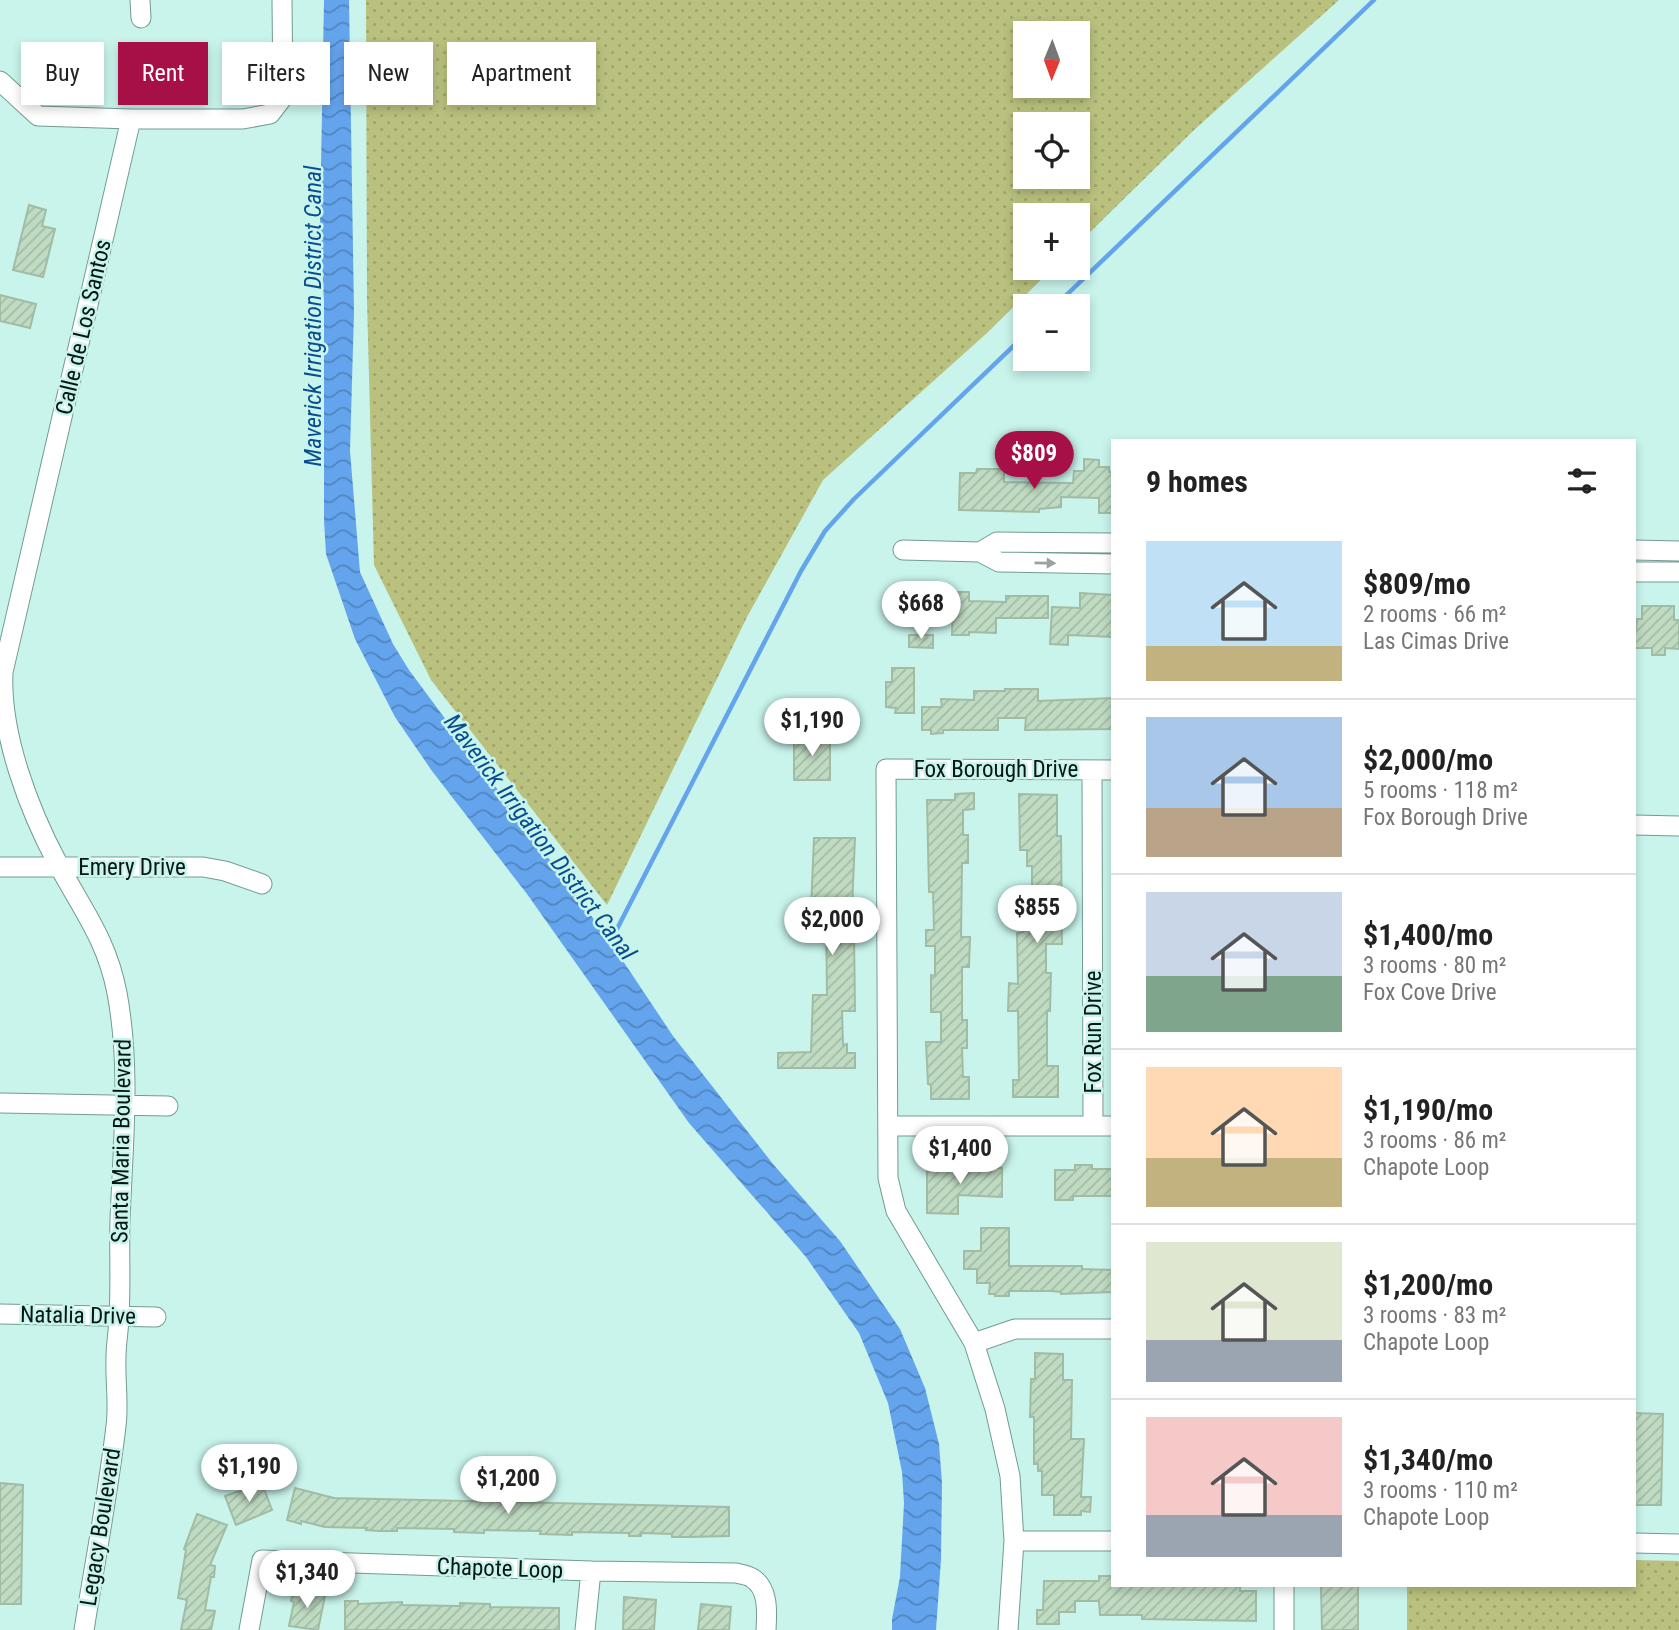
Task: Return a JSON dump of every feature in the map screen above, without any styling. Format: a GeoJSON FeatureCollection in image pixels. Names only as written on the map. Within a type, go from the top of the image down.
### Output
{"type":"FeatureCollection","features":[{"type":"Feature","properties":{"kind":"street"},"geometry":{"type":"LineString","coordinates":[[0,81],[38,116],[243,119],[270,114],[284,97],[282,0]]}},
{"type":"Feature","properties":{"kind":"street","name":"Calle de Los Santos"},"geometry":{"type":"LineString","coordinates":[[2,673],[131,119]]}},
{"type":"Feature","properties":{"kind":"street"},"geometry":{"type":"LineString","coordinates":[[980,552],[997,542],[1111,543]]}},
{"type":"Feature","properties":{"kind":"street"},"geometry":{"type":"LineString","coordinates":[[1084,563],[1085,542]]}},
{"type":"Feature","properties":{"kind":"street"},"geometry":{"type":"LineString","coordinates":[[904,550],[980,552],[999,562],[1111,564]]}},
{"type":"Feature","properties":{"kind":"street"},"geometry":{"type":"LineString","coordinates":[[1636,550],[1679,551]]}},
{"type":"Feature","properties":{"kind":"street"},"geometry":{"type":"LineString","coordinates":[[1659,551],[1659,572]]}},
{"type":"Feature","properties":{"kind":"street"},"geometry":{"type":"LineString","coordinates":[[1636,572],[1679,572]]}},
{"type":"Feature","properties":{"kind":"street","name":"Santa Maria Boulevard"},"geometry":{"type":"LineString","coordinates":[[2,673],[7,720],[26,794],[37,824],[105,950],[116,990],[124,1038],[125,1106],[116,1424]]}},
{"type":"Feature","properties":{"kind":"street","name":"Fox Borough Drive"},"geometry":{"type":"LineString","coordinates":[[1008,1630],[1014,1541],[1010,1476],[995,1409],[974,1343],[896,1211],[888,1178],[886,769],[1111,770]]}},
{"type":"Feature","properties":{"kind":"street","name":"Fox Run Drive"},"geometry":{"type":"LineString","coordinates":[[1092,770],[1093,1126]]}},
{"type":"Feature","properties":{"kind":"street"},"geometry":{"type":"LineString","coordinates":[[1636,825],[1679,826]]}},
{"type":"Feature","properties":{"kind":"street","name":"Emery Drive"},"geometry":{"type":"LineString","coordinates":[[0,867],[203,867],[225,870],[262,884]]}},
{"type":"Feature","properties":{"kind":"street"},"geometry":{"type":"LineString","coordinates":[[0,1103],[168,1106]]}},
{"type":"Feature","properties":{"kind":"street"},"geometry":{"type":"LineString","coordinates":[[889,1126],[1111,1126]]}},
{"type":"Feature","properties":{"kind":"street","name":"Natalia Drive"},"geometry":{"type":"LineString","coordinates":[[0,1314],[156,1317]]}},
{"type":"Feature","properties":{"kind":"street"},"geometry":{"type":"LineString","coordinates":[[974,1343],[1015,1329],[1111,1329]]}},
{"type":"Feature","properties":{"kind":"street","name":"Legacy Boulevard"},"geometry":{"type":"LineString","coordinates":[[84,1630],[116,1424]]}},
{"type":"Feature","properties":{"kind":"street"},"geometry":{"type":"LineString","coordinates":[[1014,1541],[1111,1541]]}},
{"type":"Feature","properties":{"kind":"street"},"geometry":{"type":"LineString","coordinates":[[1636,1543],[1679,1544]]}},
{"type":"Feature","properties":{"kind":"street","name":"Chapote Loop"},"geometry":{"type":"LineString","coordinates":[[249,1630],[262,1560],[736,1573],[752,1578],[760,1587],[768,1612],[766,1630]]}},
{"type":"Feature","properties":{"kind":"street"},"geometry":{"type":"LineString","coordinates":[[585,1630],[591,1571]]}},
{"type":"Feature","properties":{"kind":"street"},"geometry":{"type":"LineString","coordinates":[[1284,1587],[1284,1630]]}},
{"type":"Feature","properties":{"kind":"green space"},"geometry":{"type":"Polygon","coordinates":[[[366,0],[1339,0],[1194,130],[1090,232],[1090,203],[1013,203],[1013,280],[1041,280],[1027,294],[1013,294],[1013,307],[987,333],[823,480],[747,617],[607,905],[431,680],[374,565],[367,301],[366,105],[433,105],[433,42],[366,42],[366,0]]]}},
{"type":"Feature","properties":{"kind":"green space"},"geometry":{"type":"Polygon","coordinates":[[[1636,1560],[1679,1561],[1679,1630],[1407,1630],[1407,1587],[1636,1587],[1636,1560]]]}},
{"type":"Feature","properties":{"kind":"water"},"geometry":{"type":"Polygon","coordinates":[[[324,0],[349,0],[350,42],[344,42],[344,105],[351,105],[354,312],[350,451],[360,572],[393,644],[409,670],[607,937],[673,1036],[773,1164],[840,1241],[900,1329],[925,1388],[939,1444],[942,1483],[941,1559],[936,1630],[892,1630],[900,1577],[904,1503],[902,1472],[888,1403],[859,1333],[806,1257],[689,1123],[527,894],[432,771],[395,717],[355,639],[326,554],[324,520],[324,302],[320,222],[322,105],[330,105],[330,42],[323,42],[324,0]]]}},
{"type":"Feature","properties":{"kind":"building"},"geometry":{"type":"Polygon","coordinates":[[[29,205],[46,210],[42,226],[55,229],[43,277],[13,270],[29,205]]]}},
{"type":"Feature","properties":{"kind":"building"},"geometry":{"type":"Polygon","coordinates":[[[0,295],[36,304],[30,328],[0,321],[0,295]]]}},
{"type":"Feature","properties":{"kind":"building"},"geometry":{"type":"Polygon","coordinates":[[[1084,459],[1099,460],[1099,467],[1109,467],[1111,513],[1099,513],[1099,498],[1061,497],[1061,507],[1039,509],[1039,512],[959,510],[960,473],[976,473],[977,469],[1004,469],[1004,482],[1073,483],[1074,471],[1084,471],[1084,459]]]}},
{"type":"Feature","properties":{"kind":"building"},"geometry":{"type":"Polygon","coordinates":[[[953,592],[969,592],[969,601],[1006,602],[1006,596],[1048,596],[1048,618],[996,618],[996,633],[969,632],[969,635],[952,635],[953,592]]]}},
{"type":"Feature","properties":{"kind":"building"},"geometry":{"type":"Polygon","coordinates":[[[1080,593],[1111,595],[1111,637],[1068,635],[1068,645],[1050,644],[1052,607],[1080,608],[1080,593]]]}},
{"type":"Feature","properties":{"kind":"building"},"geometry":{"type":"Polygon","coordinates":[[[1642,606],[1674,606],[1674,620],[1679,620],[1679,649],[1665,648],[1665,655],[1652,655],[1652,648],[1636,648],[1637,619],[1642,619],[1642,606]]]}},
{"type":"Feature","properties":{"kind":"building"},"geometry":{"type":"Polygon","coordinates":[[[909,635],[933,635],[933,648],[909,647],[909,635]]]}},
{"type":"Feature","properties":{"kind":"building"},"geometry":{"type":"Polygon","coordinates":[[[892,668],[914,668],[914,713],[895,713],[896,708],[886,707],[886,682],[892,682],[892,668]]]}},
{"type":"Feature","properties":{"kind":"building"},"geometry":{"type":"Polygon","coordinates":[[[1038,689],[1038,701],[1111,698],[1111,729],[1025,730],[1026,718],[998,718],[998,730],[943,730],[943,733],[931,734],[931,730],[922,730],[922,707],[942,707],[941,699],[974,700],[974,691],[1038,689]]]}},
{"type":"Feature","properties":{"kind":"building"},"geometry":{"type":"Polygon","coordinates":[[[794,737],[830,737],[830,780],[794,780],[794,737]]]}},
{"type":"Feature","properties":{"kind":"building"},"geometry":{"type":"Polygon","coordinates":[[[974,793],[974,809],[963,810],[963,835],[968,835],[968,863],[962,863],[961,937],[970,937],[969,967],[962,967],[962,1020],[967,1020],[967,1048],[962,1048],[963,1077],[969,1077],[969,1099],[931,1099],[926,1042],[941,1042],[941,1012],[931,1012],[931,975],[935,976],[935,946],[926,946],[926,930],[934,930],[933,892],[929,892],[927,800],[955,800],[955,794],[974,793]]]}},
{"type":"Feature","properties":{"kind":"building"},"geometry":{"type":"Polygon","coordinates":[[[1019,794],[1057,795],[1057,836],[1061,836],[1062,944],[1046,944],[1046,973],[1051,973],[1050,1011],[1047,1011],[1047,1066],[1058,1066],[1058,1097],[1013,1097],[1013,1080],[1019,1080],[1018,1011],[1008,1011],[1009,983],[1018,984],[1017,933],[1023,932],[1023,894],[1032,894],[1032,866],[1027,866],[1027,850],[1020,850],[1019,794]]]}},
{"type":"Feature","properties":{"kind":"building"},"geometry":{"type":"Polygon","coordinates":[[[814,838],[855,838],[851,932],[854,932],[855,1011],[842,1011],[843,1045],[847,1044],[847,1053],[855,1053],[855,1068],[778,1068],[778,1053],[811,1052],[813,995],[827,995],[826,909],[811,909],[814,838]]]}},
{"type":"Feature","properties":{"kind":"building"},"geometry":{"type":"Polygon","coordinates":[[[943,1163],[962,1163],[962,1168],[1002,1168],[1002,1197],[958,1195],[958,1214],[927,1213],[927,1171],[943,1171],[943,1163]]]}},
{"type":"Feature","properties":{"kind":"building"},"geometry":{"type":"Polygon","coordinates":[[[1075,1165],[1111,1169],[1111,1196],[1073,1196],[1073,1200],[1055,1200],[1055,1170],[1075,1170],[1075,1165]]]}},
{"type":"Feature","properties":{"kind":"building"},"geometry":{"type":"Polygon","coordinates":[[[981,1228],[1009,1228],[1009,1266],[1082,1266],[1082,1269],[1111,1270],[1111,1292],[1061,1294],[1051,1291],[1009,1291],[1009,1296],[995,1296],[989,1294],[990,1283],[977,1283],[977,1269],[964,1269],[964,1251],[981,1251],[981,1228]]]}},
{"type":"Feature","properties":{"kind":"building"},"geometry":{"type":"Polygon","coordinates":[[[1035,1353],[1063,1354],[1063,1380],[1072,1380],[1071,1439],[1084,1439],[1081,1497],[1091,1497],[1090,1512],[1081,1511],[1081,1515],[1054,1515],[1054,1495],[1042,1495],[1042,1471],[1038,1471],[1038,1464],[1034,1464],[1034,1417],[1030,1417],[1035,1353]]]}},
{"type":"Feature","properties":{"kind":"building"},"geometry":{"type":"Polygon","coordinates":[[[1636,1413],[1663,1414],[1661,1505],[1636,1505],[1636,1413]]]}},
{"type":"Feature","properties":{"kind":"building"},"geometry":{"type":"Polygon","coordinates":[[[0,1483],[23,1485],[21,1604],[0,1604],[0,1483]]]}},
{"type":"Feature","properties":{"kind":"building"},"geometry":{"type":"Polygon","coordinates":[[[262,1483],[272,1510],[236,1525],[225,1496],[262,1483]]]}},
{"type":"Feature","properties":{"kind":"building"},"geometry":{"type":"Polygon","coordinates":[[[295,1488],[334,1498],[729,1507],[729,1536],[672,1537],[672,1534],[641,1533],[641,1536],[629,1536],[629,1533],[572,1532],[572,1535],[540,1534],[541,1531],[484,1530],[484,1533],[454,1532],[454,1529],[397,1528],[397,1531],[379,1531],[366,1530],[367,1528],[325,1527],[287,1520],[295,1488]]]}},
{"type":"Feature","properties":{"kind":"building"},"geometry":{"type":"Polygon","coordinates":[[[197,1514],[227,1525],[210,1565],[215,1566],[214,1577],[211,1577],[205,1610],[215,1611],[211,1630],[181,1630],[187,1600],[178,1598],[186,1550],[184,1549],[197,1514]]]}},
{"type":"Feature","properties":{"kind":"building"},"geometry":{"type":"Polygon","coordinates":[[[1099,1576],[1111,1576],[1111,1587],[1240,1587],[1240,1591],[1256,1591],[1256,1621],[1142,1619],[1142,1615],[1100,1615],[1099,1601],[1075,1601],[1075,1612],[1059,1612],[1059,1624],[1037,1624],[1037,1610],[1043,1610],[1044,1581],[1099,1581],[1099,1576]]]}},
{"type":"Feature","properties":{"kind":"building"},"geometry":{"type":"Polygon","coordinates":[[[1321,1587],[1358,1587],[1358,1630],[1322,1630],[1321,1587]]]}},
{"type":"Feature","properties":{"kind":"building"},"geometry":{"type":"Polygon","coordinates":[[[294,1589],[325,1596],[318,1630],[289,1626],[294,1589]]]}},
{"type":"Feature","properties":{"kind":"building"},"geometry":{"type":"Polygon","coordinates":[[[624,1597],[656,1600],[654,1630],[623,1630],[624,1597]]]}},
{"type":"Feature","properties":{"kind":"building"},"geometry":{"type":"Polygon","coordinates":[[[345,1601],[358,1601],[358,1604],[402,1602],[402,1605],[460,1606],[460,1603],[490,1604],[490,1607],[559,1608],[559,1630],[345,1630],[345,1601]]]}},
{"type":"Feature","properties":{"kind":"building"},"geometry":{"type":"Polygon","coordinates":[[[701,1604],[731,1607],[729,1630],[698,1630],[701,1604]]]}},
{"type":"Feature","properties":{"kind":"waterway"},"geometry":{"type":"LineString","coordinates":[[1068,294],[1374,0]]}},
{"type":"Feature","properties":{"kind":"waterway","name":"Maverick Irrigation District Canal"},"geometry":{"type":"LineString","coordinates":[[617,929],[801,571],[825,531],[854,499],[1013,346]]}}]}
